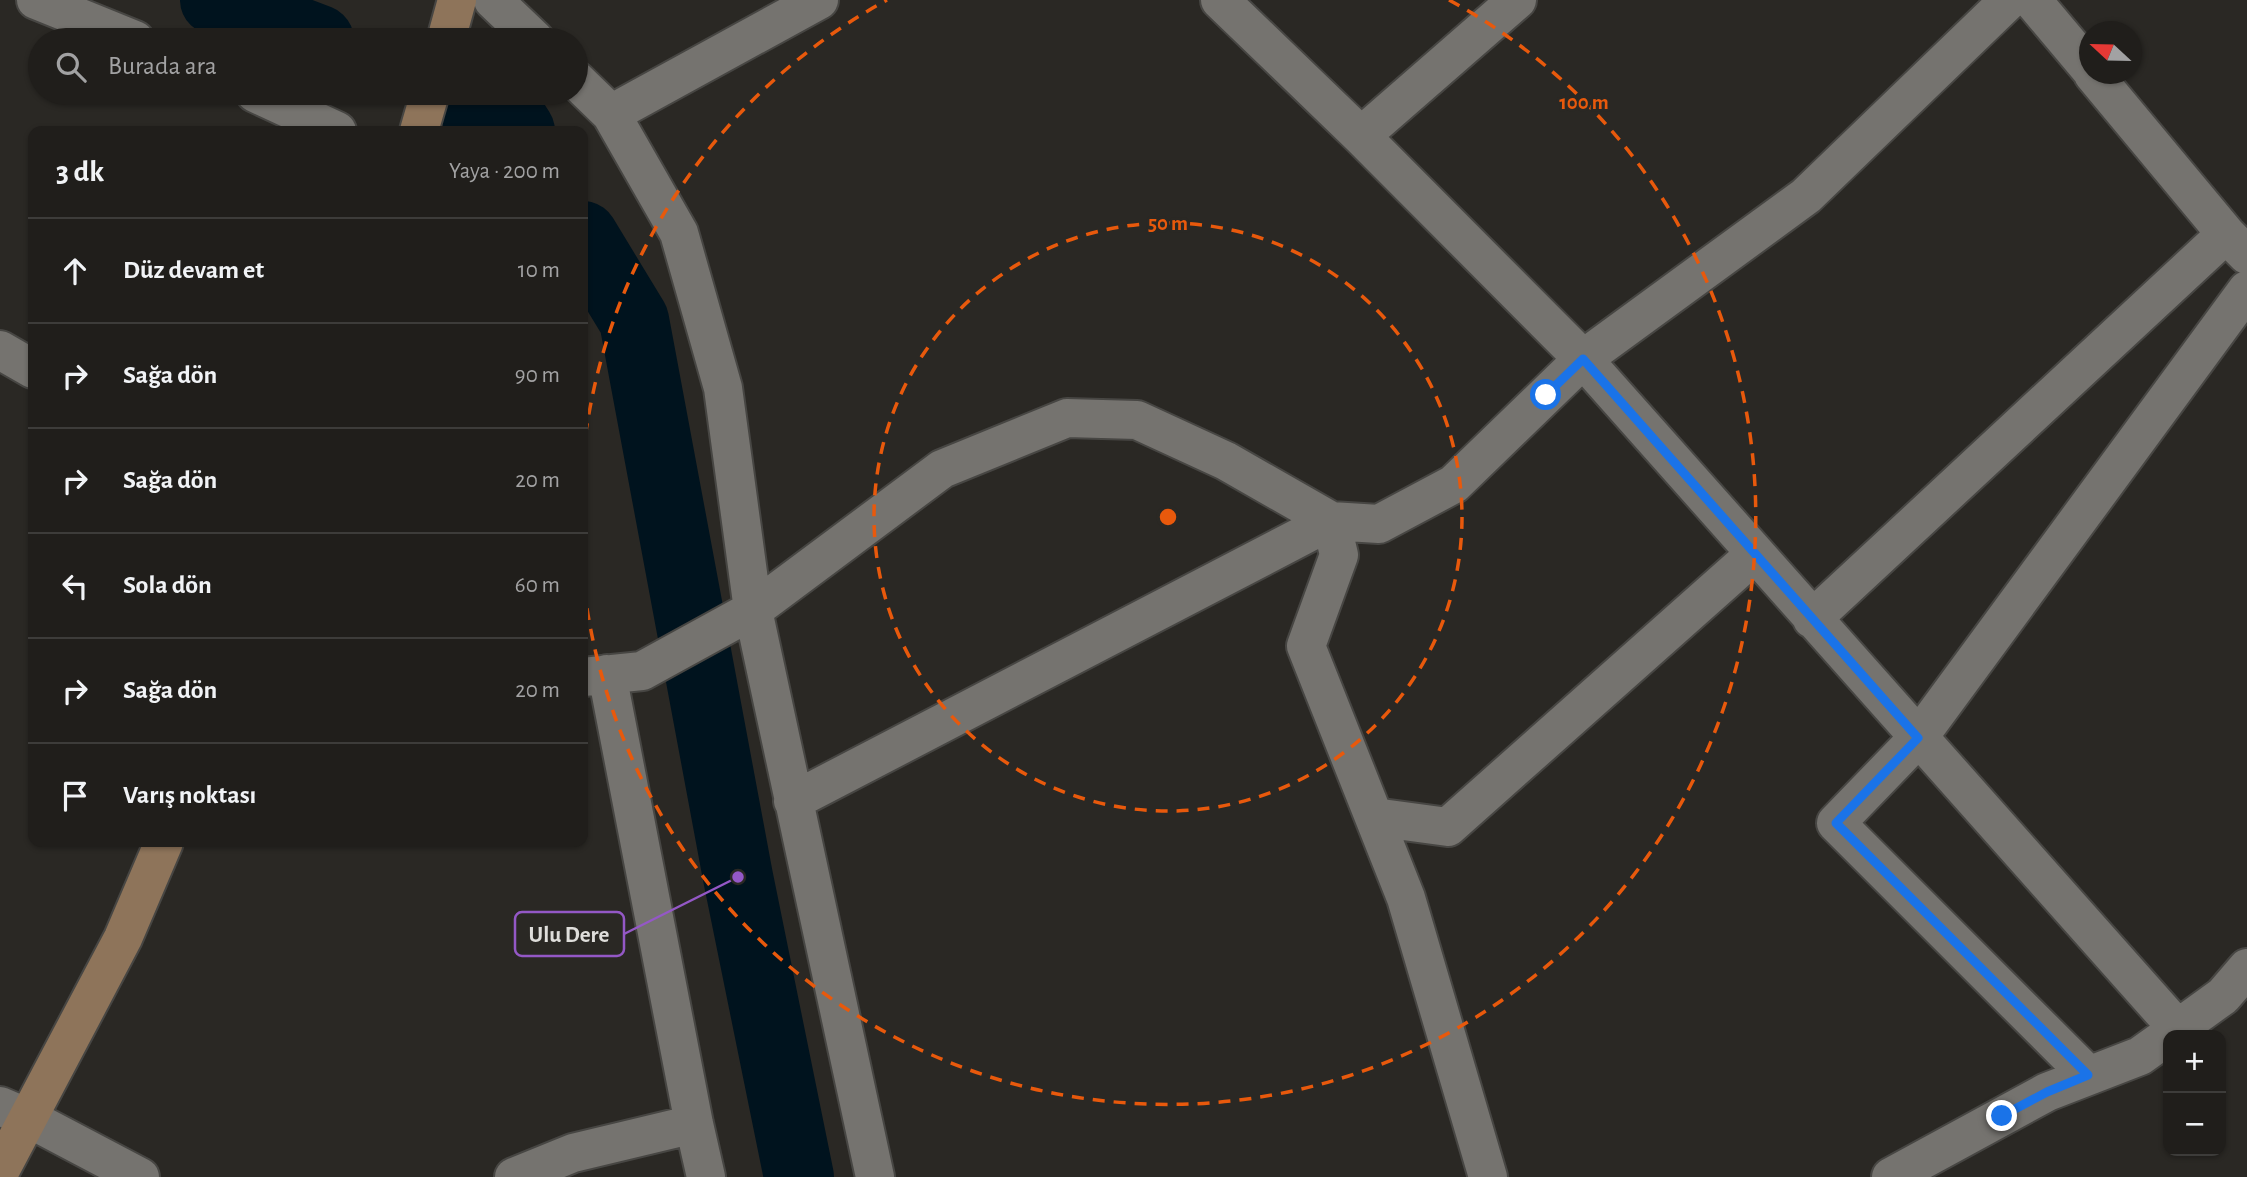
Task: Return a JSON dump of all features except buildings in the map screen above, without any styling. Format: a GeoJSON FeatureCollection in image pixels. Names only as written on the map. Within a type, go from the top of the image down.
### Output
{"type":"FeatureCollection","features":[{"type":"Feature","properties":{"kind":"main road"},"geometry":{"type":"LineString","coordinates":[[420,126],[427,105]]}},
{"type":"Feature","properties":{"kind":"main road"},"geometry":{"type":"LineString","coordinates":[[0,1171],[14,1112],[123,938],[162,847]]}},
{"type":"Feature","properties":{"kind":"street"},"geometry":{"type":"LineString","coordinates":[[36,0],[105,28]]}},
{"type":"Feature","properties":{"kind":"street"},"geometry":{"type":"LineString","coordinates":[[493,0],[522,28]]}},
{"type":"Feature","properties":{"kind":"street"},"geometry":{"type":"LineString","coordinates":[[611,114],[819,0]]}},
{"type":"Feature","properties":{"kind":"street"},"geometry":{"type":"LineString","coordinates":[[1220,0],[1361,136],[1583,359],[1918,738],[2169,1030]]}},
{"type":"Feature","properties":{"kind":"street"},"geometry":{"type":"LineString","coordinates":[[1361,136],[1517,0]]}},
{"type":"Feature","properties":{"kind":"street"},"geometry":{"type":"LineString","coordinates":[[706,1177],[611,674],[737,620],[942,469],[1067,418],[1138,420],[1226,461],[1331,521],[1378,524],[1454,484],[1583,359],[1806,196],[2009,0]]}},
{"type":"Feature","properties":{"kind":"street"},"geometry":{"type":"LineString","coordinates":[[2032,0],[2079,56]]}},
{"type":"Feature","properties":{"kind":"street"},"geometry":{"type":"LineString","coordinates":[[1812,619],[2237,245],[2101,84]]}},
{"type":"Feature","properties":{"kind":"street"},"geometry":{"type":"LineString","coordinates":[[588,92],[611,114],[679,233],[723,388],[737,620],[793,801],[875,1177]]}},
{"type":"Feature","properties":{"kind":"street"},"geometry":{"type":"LineString","coordinates":[[281,105],[326,126]]}},
{"type":"Feature","properties":{"kind":"street"},"geometry":{"type":"LineString","coordinates":[[2088,1075],[1836,823],[1918,738],[2247,290]]}},
{"type":"Feature","properties":{"kind":"street"},"geometry":{"type":"LineString","coordinates":[[0,351],[28,366]]}},
{"type":"Feature","properties":{"kind":"street"},"geometry":{"type":"LineString","coordinates":[[793,801],[1331,521]]}},
{"type":"Feature","properties":{"kind":"street"},"geometry":{"type":"LineString","coordinates":[[1331,521],[1339,555],[1306,646],[1406,898],[1488,1177]]}},
{"type":"Feature","properties":{"kind":"street"},"geometry":{"type":"LineString","coordinates":[[1374,817],[1448,827],[1754,555]]}},
{"type":"Feature","properties":{"kind":"street"},"geometry":{"type":"LineString","coordinates":[[2176,1030],[2223,996],[2247,968]]}},
{"type":"Feature","properties":{"kind":"street"},"geometry":{"type":"LineString","coordinates":[[1891,1177],[2047,1092],[2140,1056],[2163,1039]]}},
{"type":"Feature","properties":{"kind":"street"},"geometry":{"type":"LineString","coordinates":[[14,1112],[141,1177]]}},
{"type":"Feature","properties":{"kind":"street"},"geometry":{"type":"LineString","coordinates":[[513,1177],[573,1153],[694,1124]]}},
{"type":"Feature","properties":{"kind":"waterway"},"geometry":{"type":"LineString","coordinates":[[215,0],[288,28]]}},
{"type":"Feature","properties":{"kind":"waterway"},"geometry":{"type":"LineString","coordinates":[[486,105],[509,114],[517,126]]}},
{"type":"Feature","properties":{"kind":"waterway"},"geometry":{"type":"LineString","coordinates":[[588,244],[634,320],[738,877],[799,1177]]}},
{"type":"Feature","properties":{"kind":"place","name":"Ulu Dere"},"geometry":{"type":"Point","coordinates":[738,877]}},
{"type":"Feature","properties":{"kind":"route"},"geometry":{"type":"LineString","coordinates":[[1546,395],[1583,359],[1918,738],[1836,823],[2088,1075],[2047,1092],[2002,1116]]}}]}
